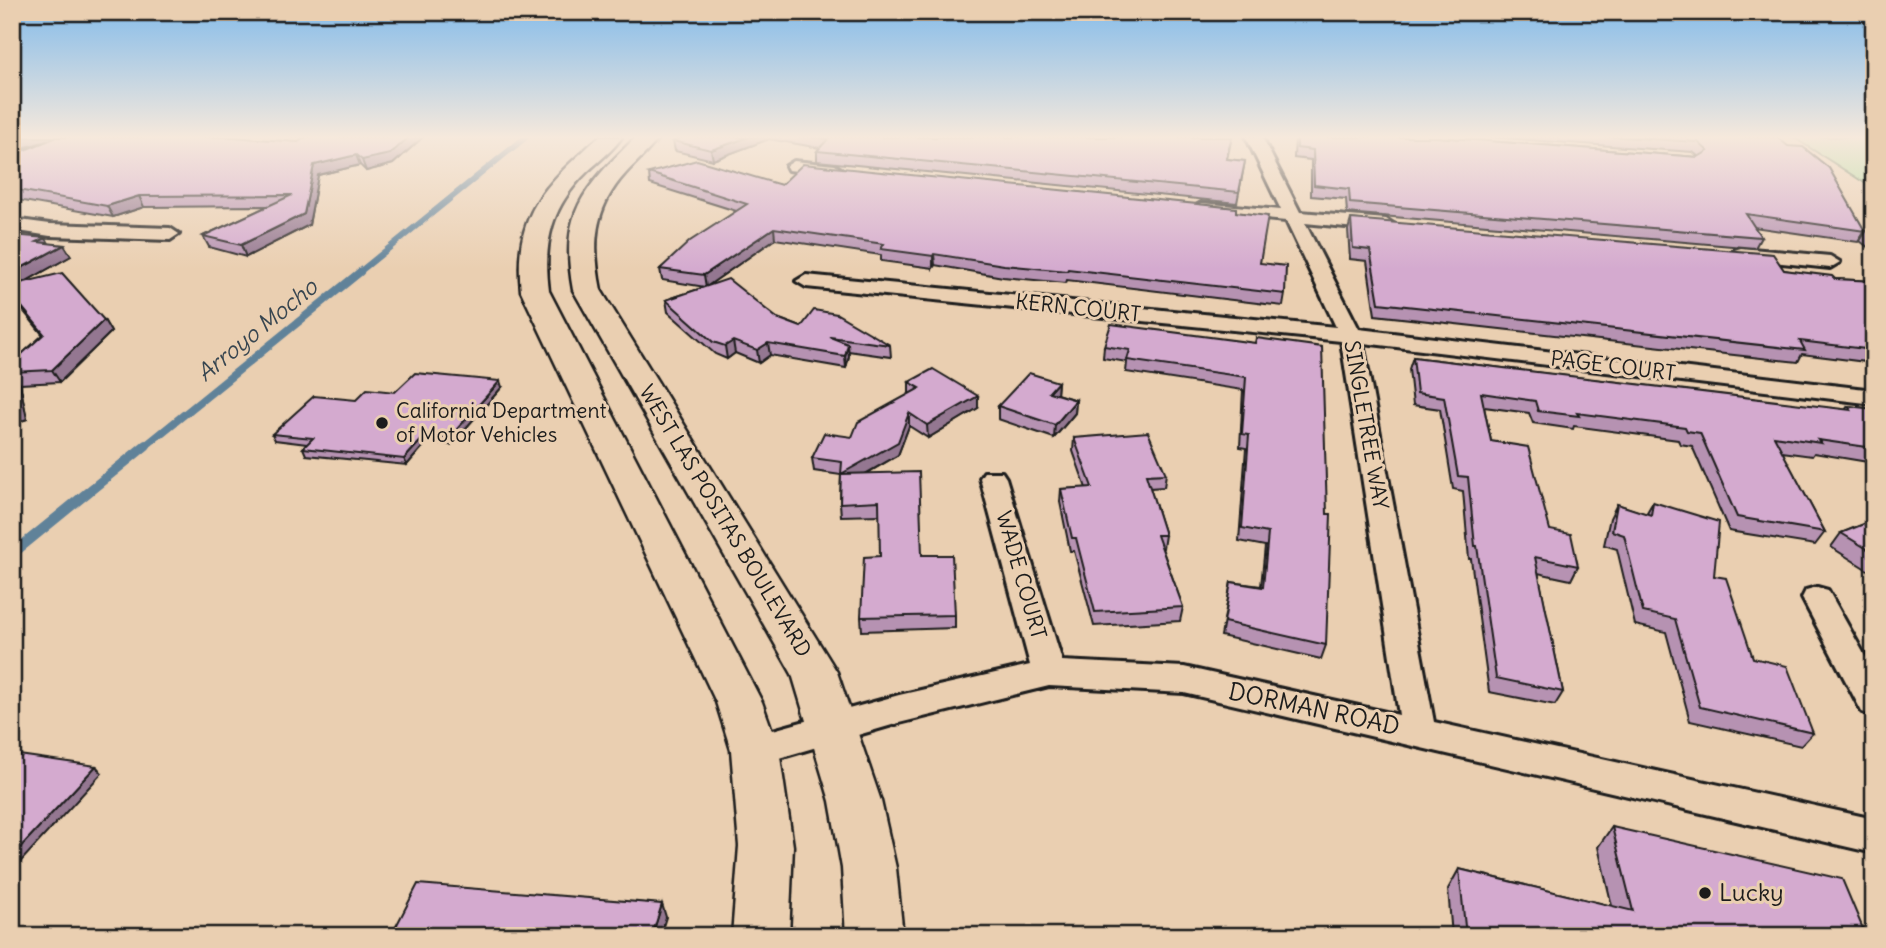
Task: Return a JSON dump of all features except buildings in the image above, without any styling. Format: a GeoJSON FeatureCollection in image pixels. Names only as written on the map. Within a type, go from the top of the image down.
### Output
{"type":"FeatureCollection","features":[{"type":"Feature","properties":{"kind":"main road"},"geometry":{"type":"LineString","coordinates":[[565,181],[547,204],[535,231],[529,261],[534,291],[739,702],[755,750],[766,846],[760,936]]}},
{"type":"Feature","properties":{"kind":"main road","name":"WEST LAS POSITAS BOULEVARD"},"geometry":{"type":"LineString","coordinates":[[605,181],[589,205],[580,232],[579,259],[587,290],[814,672],[836,728],[858,811],[874,936]]}},
{"type":"Feature","properties":{"kind":"street","name":"SINGLETREE WAY"},"geometry":{"type":"LineString","coordinates":[[1276,181],[1351,335],[1419,732]]}},
{"type":"Feature","properties":{"kind":"street"},"geometry":{"type":"LineString","coordinates":[[1182,206],[1403,226]]}},
{"type":"Feature","properties":{"kind":"street"},"geometry":{"type":"LineString","coordinates":[[12,224],[50,230],[170,234]]}},
{"type":"Feature","properties":{"kind":"street"},"geometry":{"type":"LineString","coordinates":[[1720,253],[1830,262]]}},
{"type":"Feature","properties":{"kind":"street","name":"KERN COURT"},"geometry":{"type":"LineString","coordinates":[[806,281],[1351,335]]}},
{"type":"Feature","properties":{"kind":"street","name":"PAGE COURT"},"geometry":{"type":"LineString","coordinates":[[1351,335],[1874,397]]}},
{"type":"Feature","properties":{"kind":"street","name":"WADE COURT"},"geometry":{"type":"LineString","coordinates":[[993,478],[1049,673]]}},
{"type":"Feature","properties":{"kind":"street"},"geometry":{"type":"LineString","coordinates":[[1817,598],[1874,703]]}},
{"type":"Feature","properties":{"kind":"street","name":"DORMAN ROAD"},"geometry":{"type":"LineString","coordinates":[[755,750],[1049,673],[1184,680],[1874,835]]}},
{"type":"Feature","properties":{"kind":"green space"},"geometry":{"type":"Polygon","coordinates":[[[1862,181],[1874,181],[1874,189],[1862,181]]]}},
{"type":"Feature","properties":{"kind":"waterway","name":"Arroyo Mocho"},"geometry":{"type":"LineString","coordinates":[[357,274],[471,181]]}},
{"type":"Feature","properties":{"kind":"waterway","name":"Arroyo Mocho"},"geometry":{"type":"LineString","coordinates":[[144,447],[360,272]]}},
{"type":"Feature","properties":{"kind":"waterway","name":"Arroyo Mocho"},"geometry":{"type":"LineString","coordinates":[[12,554],[146,445]]}},
{"type":"Feature","properties":{"kind":"place","name":"California Department of Motor Vehicles"},"geometry":{"type":"Point","coordinates":[382,423]}},
{"type":"Feature","properties":{"kind":"place","name":"Lucky"},"geometry":{"type":"Point","coordinates":[1705,893]}}]}
